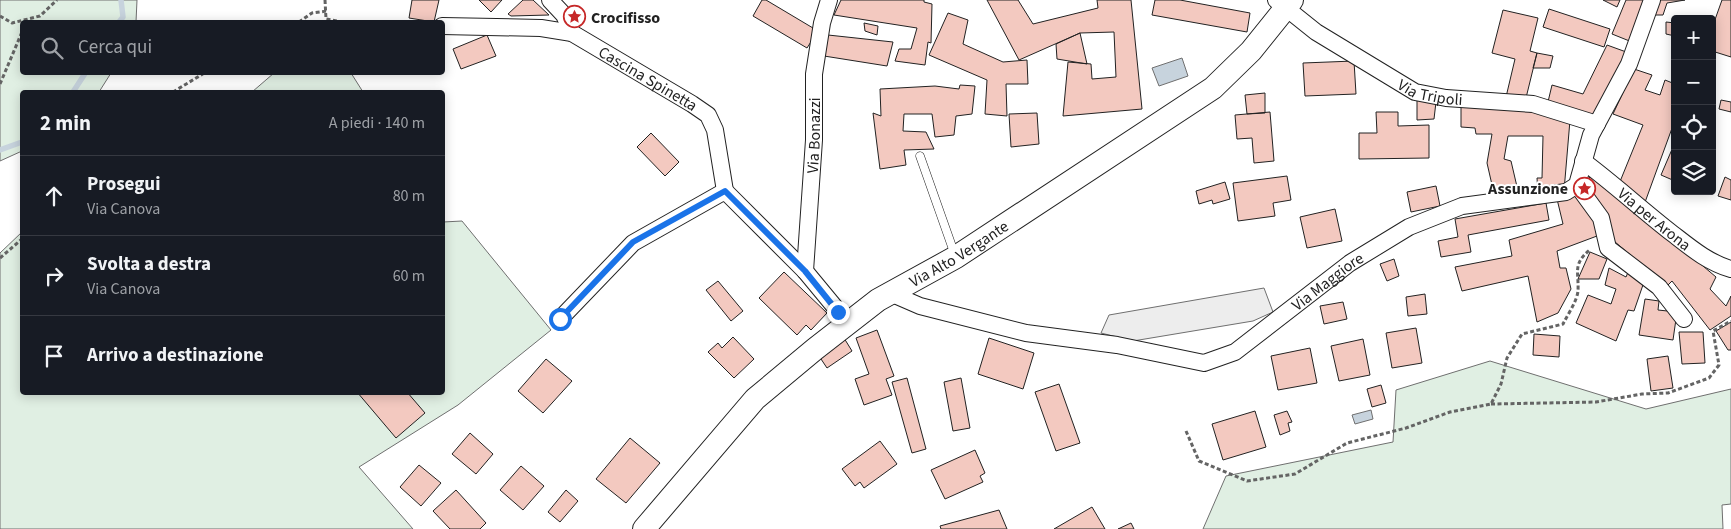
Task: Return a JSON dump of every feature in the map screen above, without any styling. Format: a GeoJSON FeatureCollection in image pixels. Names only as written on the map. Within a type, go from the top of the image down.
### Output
{"type":"FeatureCollection","features":[{"type":"Feature","properties":{"kind":"main road","name":"Via Alto Vergante"},"geometry":{"type":"LineString","coordinates":[[644,529],[755,399],[848,323],[956,257],[1213,88],[1251,51],[1284,3]]}},
{"type":"Feature","properties":{"kind":"street"},"geometry":{"type":"LineString","coordinates":[[550,0],[564,15],[572,33]]}},
{"type":"Feature","properties":{"kind":"street","name":"Via Bonazzi"},"geometry":{"type":"LineString","coordinates":[[805,271],[814,140],[814,74],[822,23],[829,0]]}},
{"type":"Feature","properties":{"kind":"street"},"geometry":{"type":"LineString","coordinates":[[1652,0],[1628,64],[1591,135],[1578,185],[1601,218],[1607,237],[1608,248],[1659,287],[1684,319]]}},
{"type":"Feature","properties":{"kind":"street","name":"Via Tripoli"},"geometry":{"type":"LineString","coordinates":[[1284,3],[1316,32],[1415,92],[1446,98],[1533,104],[1597,124]]}},
{"type":"Feature","properties":{"kind":"street","name":"Cascina Spinetta"},"geometry":{"type":"LineString","coordinates":[[445,26],[541,28],[572,33],[708,115],[715,130],[725,191]]}},
{"type":"Feature","properties":{"kind":"street","name":"Via per Arona"},"geometry":{"type":"LineString","coordinates":[[1583,161],[1685,243],[1716,265],[1731,269]]}},
{"type":"Feature","properties":{"kind":"street","name":"Via Maggiore"},"geometry":{"type":"LineString","coordinates":[[895,293],[920,306],[1026,333],[1118,341],[1204,363],[1235,352],[1272,317],[1350,263],[1409,227],[1462,206],[1566,192],[1578,185]]}},
{"type":"Feature","properties":{"kind":"street"},"geometry":{"type":"LineString","coordinates":[[560,319],[633,242],[725,191],[805,271],[815,286],[848,323]]}},
{"type":"Feature","properties":{"kind":"lane"},"geometry":{"type":"LineString","coordinates":[[920,156],[956,257]]}},
{"type":"Feature","properties":{"kind":"path"},"geometry":{"type":"LineString","coordinates":[[30,20],[40,16],[57,0]]}},
{"type":"Feature","properties":{"kind":"path"},"geometry":{"type":"LineString","coordinates":[[325,0],[326,19],[331,20]]}},
{"type":"Feature","properties":{"kind":"path"},"geometry":{"type":"LineString","coordinates":[[302,20],[312,13],[327,11]]}},
{"type":"Feature","properties":{"kind":"path"},"geometry":{"type":"LineString","coordinates":[[0,16],[12,23],[20,22]]}},
{"type":"Feature","properties":{"kind":"path"},"geometry":{"type":"LineString","coordinates":[[0,84],[20,37]]}},
{"type":"Feature","properties":{"kind":"path"},"geometry":{"type":"LineString","coordinates":[[176,90],[201,75]]}},
{"type":"Feature","properties":{"kind":"path"},"geometry":{"type":"LineString","coordinates":[[1492,404],[1501,384],[1507,358],[1522,334],[1563,324],[1578,293],[1576,270],[1583,256],[1607,237]]}},
{"type":"Feature","properties":{"kind":"path"},"geometry":{"type":"LineString","coordinates":[[0,258],[20,241]]}},
{"type":"Feature","properties":{"kind":"path"},"geometry":{"type":"LineString","coordinates":[[1186,431],[1199,461],[1247,481],[1296,474],[1347,443],[1406,428],[1450,412],[1492,404],[1596,402],[1642,394],[1668,393],[1709,378],[1720,365],[1714,331],[1731,321]]}},
{"type":"Feature","properties":{"kind":"green space"},"geometry":{"type":"Polygon","coordinates":[[[0,0],[137,0],[136,20],[20,20],[20,75],[110,75],[100,90],[20,90],[20,152],[0,161],[0,0]]]}},
{"type":"Feature","properties":{"kind":"green space"},"geometry":{"type":"Polygon","coordinates":[[[272,75],[352,75],[362,90],[254,90],[272,75]]]}},
{"type":"Feature","properties":{"kind":"green space"},"geometry":{"type":"Polygon","coordinates":[[[462,221],[551,330],[458,405],[359,467],[413,529],[0,529],[0,253],[20,234],[20,395],[445,395],[445,222],[462,221]]]}},
{"type":"Feature","properties":{"kind":"green space"},"geometry":{"type":"Polygon","coordinates":[[[1490,361],[1646,409],[1731,389],[1731,504],[1722,505],[1723,529],[1203,529],[1226,476],[1393,442],[1396,390],[1490,361]]]}},
{"type":"Feature","properties":{"kind":"shaded area"},"geometry":{"type":"Polygon","coordinates":[[[1182,58],[1188,76],[1159,86],[1152,68],[1182,58]]]}},
{"type":"Feature","properties":{"kind":"shaded area"},"geometry":{"type":"Polygon","coordinates":[[[1264,288],[1273,312],[1253,321],[1133,341],[1101,333],[1109,315],[1264,288]]]}},
{"type":"Feature","properties":{"kind":"shaded area"},"geometry":{"type":"Polygon","coordinates":[[[1371,410],[1373,419],[1355,424],[1352,415],[1371,410]]]}},
{"type":"Feature","properties":{"kind":"building"},"geometry":{"type":"Polygon","coordinates":[[[412,0],[439,0],[434,20],[409,18],[412,0]]]}},
{"type":"Feature","properties":{"kind":"building"},"geometry":{"type":"Polygon","coordinates":[[[479,0],[502,0],[491,12],[479,0]]]}},
{"type":"Feature","properties":{"kind":"building"},"geometry":{"type":"Polygon","coordinates":[[[523,0],[533,0],[549,15],[511,16],[508,14],[523,0]]]}},
{"type":"Feature","properties":{"kind":"building"},"geometry":{"type":"Polygon","coordinates":[[[762,0],[766,0],[818,31],[807,48],[753,16],[762,0]]]}},
{"type":"Feature","properties":{"kind":"building"},"geometry":{"type":"Polygon","coordinates":[[[841,0],[924,0],[924,2],[932,4],[931,43],[928,42],[925,65],[895,61],[899,49],[911,49],[917,28],[834,15],[841,0]]]}},
{"type":"Feature","properties":{"kind":"building"},"geometry":{"type":"Polygon","coordinates":[[[987,0],[1018,0],[1033,24],[1098,8],[1097,0],[1131,0],[1142,109],[1063,116],[1068,62],[1091,64],[1092,79],[1116,77],[1114,32],[1080,33],[1019,60],[987,0]]]}},
{"type":"Feature","properties":{"kind":"building"},"geometry":{"type":"Polygon","coordinates":[[[1155,0],[1180,0],[1250,13],[1247,32],[1152,15],[1155,0]]]}},
{"type":"Feature","properties":{"kind":"building"},"geometry":{"type":"Polygon","coordinates":[[[1603,0],[1620,0],[1617,7],[1603,0]]]}},
{"type":"Feature","properties":{"kind":"building"},"geometry":{"type":"Polygon","coordinates":[[[1626,0],[1647,0],[1632,42],[1612,34],[1626,0]]]}},
{"type":"Feature","properties":{"kind":"building"},"geometry":{"type":"Polygon","coordinates":[[[1656,0],[1685,0],[1667,3],[1663,15],[1651,15],[1656,0]]]}},
{"type":"Feature","properties":{"kind":"building"},"geometry":{"type":"Polygon","coordinates":[[[1722,0],[1731,0],[1731,57],[1716,52],[1716,17],[1722,0]]]}},
{"type":"Feature","properties":{"kind":"building"},"geometry":{"type":"Polygon","coordinates":[[[1549,9],[1610,29],[1604,47],[1543,27],[1549,9]]]}},
{"type":"Feature","properties":{"kind":"building"},"geometry":{"type":"Polygon","coordinates":[[[1503,10],[1538,18],[1530,51],[1537,53],[1525,102],[1506,97],[1515,59],[1492,53],[1503,10]]]}},
{"type":"Feature","properties":{"kind":"building"},"geometry":{"type":"Polygon","coordinates":[[[948,13],[968,20],[963,44],[1003,62],[1027,60],[1028,84],[1006,84],[1007,116],[985,114],[987,80],[929,55],[948,13]]]}},
{"type":"Feature","properties":{"kind":"building"},"geometry":{"type":"Polygon","coordinates":[[[1666,22],[1671,23],[1671,35],[1666,34],[1666,22]]]}},
{"type":"Feature","properties":{"kind":"building"},"geometry":{"type":"Polygon","coordinates":[[[864,23],[878,26],[877,35],[865,31],[864,23]]]}},
{"type":"Feature","properties":{"kind":"building"},"geometry":{"type":"Polygon","coordinates":[[[1080,33],[1087,64],[1057,59],[1056,44],[1080,33]]]}},
{"type":"Feature","properties":{"kind":"building"},"geometry":{"type":"Polygon","coordinates":[[[487,35],[496,56],[461,69],[453,49],[487,35]]]}},
{"type":"Feature","properties":{"kind":"building"},"geometry":{"type":"Polygon","coordinates":[[[828,35],[893,42],[887,66],[824,56],[828,35]]]}},
{"type":"Feature","properties":{"kind":"building"},"geometry":{"type":"Polygon","coordinates":[[[1607,45],[1629,53],[1596,121],[1547,106],[1552,85],[1583,94],[1607,45]]]}},
{"type":"Feature","properties":{"kind":"building"},"geometry":{"type":"Polygon","coordinates":[[[1537,53],[1553,56],[1550,68],[1533,68],[1537,53]]]}},
{"type":"Feature","properties":{"kind":"building"},"geometry":{"type":"Polygon","coordinates":[[[1354,61],[1356,94],[1305,96],[1303,63],[1354,61]]]}},
{"type":"Feature","properties":{"kind":"building"},"geometry":{"type":"Polygon","coordinates":[[[1634,69],[1652,75],[1645,90],[1660,95],[1665,80],[1671,82],[1671,131],[1644,205],[1619,184],[1643,125],[1613,114],[1634,69]]]}},
{"type":"Feature","properties":{"kind":"building"},"geometry":{"type":"Polygon","coordinates":[[[960,85],[975,86],[972,114],[956,116],[954,135],[935,137],[932,114],[904,114],[903,131],[926,132],[934,149],[904,150],[906,165],[880,169],[873,113],[881,116],[880,89],[935,86],[959,89],[960,85]]]}},
{"type":"Feature","properties":{"kind":"building"},"geometry":{"type":"Polygon","coordinates":[[[1265,93],[1265,113],[1247,114],[1245,95],[1265,93]]]}},
{"type":"Feature","properties":{"kind":"building"},"geometry":{"type":"Polygon","coordinates":[[[1417,100],[1436,102],[1434,119],[1417,120],[1417,100]]]}},
{"type":"Feature","properties":{"kind":"building"},"geometry":{"type":"Polygon","coordinates":[[[1721,100],[1731,102],[1731,112],[1719,109],[1721,100]]]}},
{"type":"Feature","properties":{"kind":"building"},"geometry":{"type":"Polygon","coordinates":[[[1461,102],[1546,114],[1570,120],[1564,191],[1538,194],[1537,178],[1542,178],[1543,136],[1508,136],[1504,159],[1511,161],[1518,191],[1495,198],[1487,163],[1492,134],[1476,134],[1475,128],[1461,127],[1461,102]]]}},
{"type":"Feature","properties":{"kind":"building"},"geometry":{"type":"Polygon","coordinates":[[[1270,112],[1274,161],[1254,163],[1252,138],[1237,139],[1235,115],[1270,112]]]}},
{"type":"Feature","properties":{"kind":"building"},"geometry":{"type":"Polygon","coordinates":[[[1376,112],[1398,112],[1398,126],[1429,125],[1429,158],[1359,159],[1359,133],[1377,133],[1376,112]]]}},
{"type":"Feature","properties":{"kind":"building"},"geometry":{"type":"Polygon","coordinates":[[[1037,113],[1039,144],[1011,147],[1009,114],[1037,113]]]}},
{"type":"Feature","properties":{"kind":"building"},"geometry":{"type":"Polygon","coordinates":[[[651,133],[679,162],[665,176],[637,147],[651,133]]]}},
{"type":"Feature","properties":{"kind":"building"},"geometry":{"type":"Polygon","coordinates":[[[1671,152],[1671,179],[1661,175],[1671,152]]]}},
{"type":"Feature","properties":{"kind":"building"},"geometry":{"type":"Polygon","coordinates":[[[1593,173],[1716,277],[1710,289],[1726,306],[1731,296],[1731,316],[1710,330],[1672,281],[1667,286],[1608,236],[1583,186],[1593,173]]]}},
{"type":"Feature","properties":{"kind":"building"},"geometry":{"type":"Polygon","coordinates":[[[1287,176],[1291,200],[1273,203],[1275,216],[1238,221],[1233,183],[1287,176]]]}},
{"type":"Feature","properties":{"kind":"building"},"geometry":{"type":"Polygon","coordinates":[[[1725,177],[1731,180],[1731,200],[1718,196],[1725,177]]]}},
{"type":"Feature","properties":{"kind":"building"},"geometry":{"type":"Polygon","coordinates":[[[1225,182],[1230,199],[1213,204],[1212,200],[1199,204],[1196,191],[1225,182]]]}},
{"type":"Feature","properties":{"kind":"building"},"geometry":{"type":"Polygon","coordinates":[[[1436,186],[1440,206],[1411,212],[1407,192],[1436,186]]]}},
{"type":"Feature","properties":{"kind":"building"},"geometry":{"type":"Polygon","coordinates":[[[1579,192],[1605,233],[1557,251],[1560,268],[1566,268],[1571,289],[1558,313],[1537,322],[1528,276],[1462,291],[1455,267],[1512,256],[1509,240],[1563,224],[1557,199],[1579,192]]]}},
{"type":"Feature","properties":{"kind":"building"},"geometry":{"type":"Polygon","coordinates":[[[1546,203],[1549,220],[1468,235],[1471,252],[1441,257],[1438,241],[1458,237],[1455,219],[1546,203]]]}},
{"type":"Feature","properties":{"kind":"building"},"geometry":{"type":"Polygon","coordinates":[[[1335,209],[1342,241],[1307,248],[1300,217],[1335,209]]]}},
{"type":"Feature","properties":{"kind":"building"},"geometry":{"type":"Polygon","coordinates":[[[1590,252],[1607,259],[1599,279],[1578,279],[1590,252]]]}},
{"type":"Feature","properties":{"kind":"building"},"geometry":{"type":"Polygon","coordinates":[[[1394,259],[1399,276],[1387,281],[1380,264],[1394,259]]]}},
{"type":"Feature","properties":{"kind":"building"},"geometry":{"type":"Polygon","coordinates":[[[1609,268],[1626,277],[1629,270],[1645,279],[1634,311],[1628,310],[1616,341],[1576,323],[1588,295],[1611,304],[1616,289],[1605,285],[1609,268]]]}},
{"type":"Feature","properties":{"kind":"building"},"geometry":{"type":"Polygon","coordinates":[[[784,272],[827,313],[811,330],[806,325],[797,335],[759,298],[784,272]]]}},
{"type":"Feature","properties":{"kind":"building"},"geometry":{"type":"Polygon","coordinates":[[[718,281],[743,311],[731,321],[706,290],[718,281]]]}},
{"type":"Feature","properties":{"kind":"building"},"geometry":{"type":"Polygon","coordinates":[[[1425,294],[1427,314],[1408,316],[1406,297],[1425,294]]]}},
{"type":"Feature","properties":{"kind":"building"},"geometry":{"type":"Polygon","coordinates":[[[1645,299],[1659,301],[1658,310],[1677,312],[1673,340],[1639,335],[1645,299]]]}},
{"type":"Feature","properties":{"kind":"building"},"geometry":{"type":"Polygon","coordinates":[[[1343,302],[1347,319],[1324,324],[1320,306],[1343,302]]]}},
{"type":"Feature","properties":{"kind":"building"},"geometry":{"type":"Polygon","coordinates":[[[1731,322],[1731,350],[1728,350],[1716,331],[1731,322]]]}},
{"type":"Feature","properties":{"kind":"building"},"geometry":{"type":"Polygon","coordinates":[[[1416,328],[1422,363],[1392,368],[1386,333],[1416,328]]]}},
{"type":"Feature","properties":{"kind":"building"},"geometry":{"type":"Polygon","coordinates":[[[877,330],[894,376],[886,379],[892,395],[864,405],[855,379],[869,374],[856,338],[877,330]]]}},
{"type":"Feature","properties":{"kind":"building"},"geometry":{"type":"Polygon","coordinates":[[[1679,332],[1703,332],[1705,363],[1682,364],[1679,332]]]}},
{"type":"Feature","properties":{"kind":"building"},"geometry":{"type":"Polygon","coordinates":[[[1534,334],[1560,336],[1559,357],[1533,355],[1534,334]]]}},
{"type":"Feature","properties":{"kind":"building"},"geometry":{"type":"Polygon","coordinates":[[[733,337],[754,359],[734,378],[708,352],[718,343],[722,348],[733,337]]]}},
{"type":"Feature","properties":{"kind":"building"},"geometry":{"type":"Polygon","coordinates":[[[844,338],[852,351],[827,368],[819,356],[844,338]]]}},
{"type":"Feature","properties":{"kind":"building"},"geometry":{"type":"Polygon","coordinates":[[[989,338],[1034,353],[1023,389],[978,374],[989,338]]]}},
{"type":"Feature","properties":{"kind":"building"},"geometry":{"type":"Polygon","coordinates":[[[1363,339],[1370,375],[1339,381],[1331,346],[1363,339]]]}},
{"type":"Feature","properties":{"kind":"building"},"geometry":{"type":"Polygon","coordinates":[[[1310,348],[1317,383],[1278,390],[1271,356],[1310,348]]]}},
{"type":"Feature","properties":{"kind":"building"},"geometry":{"type":"Polygon","coordinates":[[[1668,356],[1673,388],[1651,391],[1647,359],[1668,356]]]}},
{"type":"Feature","properties":{"kind":"building"},"geometry":{"type":"Polygon","coordinates":[[[546,359],[572,381],[543,413],[518,391],[546,359]]]}},
{"type":"Feature","properties":{"kind":"building"},"geometry":{"type":"Polygon","coordinates":[[[907,378],[926,449],[912,453],[892,382],[907,378]]]}},
{"type":"Feature","properties":{"kind":"building"},"geometry":{"type":"Polygon","coordinates":[[[961,378],[970,428],[953,431],[944,382],[961,378]]]}},
{"type":"Feature","properties":{"kind":"building"},"geometry":{"type":"Polygon","coordinates":[[[1059,384],[1080,443],[1056,451],[1035,392],[1059,384]]]}},
{"type":"Feature","properties":{"kind":"building"},"geometry":{"type":"Polygon","coordinates":[[[1381,385],[1386,403],[1372,407],[1367,389],[1381,385]]]}},
{"type":"Feature","properties":{"kind":"building"},"geometry":{"type":"Polygon","coordinates":[[[360,395],[410,395],[425,413],[396,438],[360,395]]]}},
{"type":"Feature","properties":{"kind":"building"},"geometry":{"type":"Polygon","coordinates":[[[1255,411],[1266,447],[1223,460],[1212,424],[1255,411]]]}},
{"type":"Feature","properties":{"kind":"building"},"geometry":{"type":"Polygon","coordinates":[[[1287,411],[1292,422],[1288,423],[1290,431],[1280,435],[1274,415],[1287,411]]]}},
{"type":"Feature","properties":{"kind":"building"},"geometry":{"type":"Polygon","coordinates":[[[470,433],[493,454],[476,474],[452,454],[470,433]]]}},
{"type":"Feature","properties":{"kind":"building"},"geometry":{"type":"Polygon","coordinates":[[[630,438],[660,463],[626,503],[596,479],[630,438]]]}},
{"type":"Feature","properties":{"kind":"building"},"geometry":{"type":"Polygon","coordinates":[[[880,441],[897,464],[864,488],[860,482],[855,486],[842,469],[880,441]]]}},
{"type":"Feature","properties":{"kind":"building"},"geometry":{"type":"Polygon","coordinates":[[[975,450],[985,473],[980,476],[983,482],[945,499],[931,470],[975,450]]]}},
{"type":"Feature","properties":{"kind":"building"},"geometry":{"type":"Polygon","coordinates":[[[419,465],[441,483],[421,506],[400,487],[419,465]]]}},
{"type":"Feature","properties":{"kind":"building"},"geometry":{"type":"Polygon","coordinates":[[[521,466],[544,486],[523,510],[500,490],[521,466]]]}},
{"type":"Feature","properties":{"kind":"building"},"geometry":{"type":"Polygon","coordinates":[[[456,490],[486,523],[480,529],[450,529],[433,511],[456,490]]]}},
{"type":"Feature","properties":{"kind":"building"},"geometry":{"type":"Polygon","coordinates":[[[566,490],[578,501],[560,522],[548,512],[566,490]]]}},
{"type":"Feature","properties":{"kind":"building"},"geometry":{"type":"Polygon","coordinates":[[[1092,507],[1105,529],[1054,529],[1092,507]]]}},
{"type":"Feature","properties":{"kind":"building"},"geometry":{"type":"Polygon","coordinates":[[[999,510],[1007,529],[941,529],[940,526],[999,510]]]}},
{"type":"Feature","properties":{"kind":"building"},"geometry":{"type":"Polygon","coordinates":[[[1131,523],[1134,529],[1118,529],[1131,523]]]}},
{"type":"Feature","properties":{"kind":"waterway"},"geometry":{"type":"LineString","coordinates":[[121,0],[123,17],[121,20]]}},
{"type":"Feature","properties":{"kind":"waterway"},"geometry":{"type":"LineString","coordinates":[[74,90],[84,75]]}},
{"type":"Feature","properties":{"kind":"waterway"},"geometry":{"type":"LineString","coordinates":[[0,150],[20,143]]}},
{"type":"Feature","properties":{"kind":"place","name":"Crocifisso"},"geometry":{"type":"Point","coordinates":[575,17]}},
{"type":"Feature","properties":{"kind":"place","name":"Assunzione"},"geometry":{"type":"Point","coordinates":[1584,188]}},
{"type":"Feature","properties":{"kind":"route"},"geometry":{"type":"LineString","coordinates":[[560,319],[633,242],[725,191],[805,271],[815,286],[838,312]]}}]}
